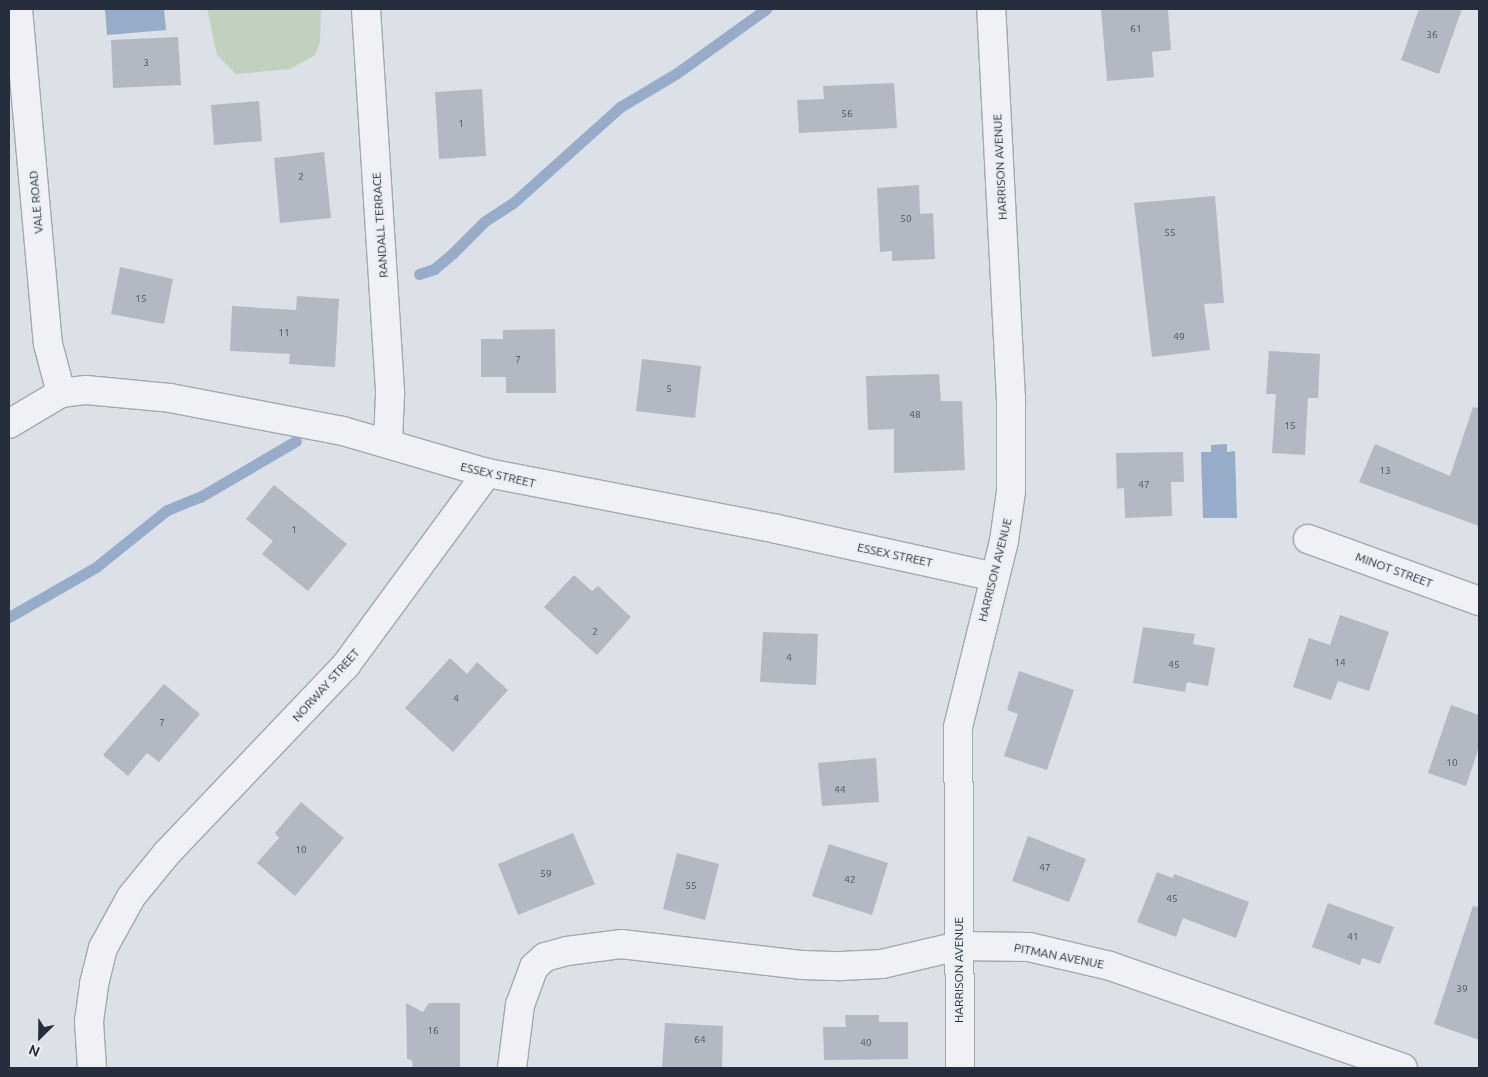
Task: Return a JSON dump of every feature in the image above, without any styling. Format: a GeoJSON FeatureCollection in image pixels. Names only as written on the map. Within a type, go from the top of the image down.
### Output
{"type":"FeatureCollection","features":[{"type":"Feature","properties":{"kind":"street","name":"VALE ROAD"},"geometry":{"type":"LineString","coordinates":[[18,9],[48,344],[61,393]]}},
{"type":"Feature","properties":{"kind":"street","name":"RANDALL TERRACE"},"geometry":{"type":"LineString","coordinates":[[366,9],[390,394],[388,442]]}},
{"type":"Feature","properties":{"kind":"street","name":"HARRISON AVENUE"},"geometry":{"type":"LineString","coordinates":[[960,1068],[958,727],[996,577],[1011,491],[1011,399],[991,9]]}},
{"type":"Feature","properties":{"kind":"street","name":"ESSEX STREET"},"geometry":{"type":"LineString","coordinates":[[9,424],[61,393],[86,390],[170,398],[388,442],[487,473],[777,529],[996,577]]}},
{"type":"Feature","properties":{"kind":"street","name":"NORWAY STREET"},"geometry":{"type":"LineString","coordinates":[[92,1068],[90,1004],[98,966],[116,924],[145,880],[346,664],[487,473]]}},
{"type":"Feature","properties":{"kind":"street","name":"MINOT STREET"},"geometry":{"type":"LineString","coordinates":[[1308,539],[1479,601]]}},
{"type":"Feature","properties":{"kind":"street","name":"PITMAN AVENUE"},"geometry":{"type":"LineString","coordinates":[[512,1068],[520,1004],[530,974],[545,957],[591,946],[650,945],[803,965],[841,966],[882,964],[959,946],[1029,947],[1110,966],[1403,1068]]}},
{"type":"Feature","properties":{"kind":"green space"},"geometry":{"type":"Polygon","coordinates":[[[207,9],[321,9],[320,42],[315,55],[290,69],[236,74],[217,55],[207,9]]]}},
{"type":"Feature","properties":{"kind":"water"},"geometry":{"type":"Polygon","coordinates":[[[105,9],[164,9],[166,30],[107,35],[105,9]]]}},
{"type":"Feature","properties":{"kind":"water"},"geometry":{"type":"Polygon","coordinates":[[[1227,444],[1227,452],[1235,451],[1237,518],[1203,518],[1201,452],[1211,452],[1211,445],[1227,444]]]}},
{"type":"Feature","properties":{"kind":"building"},"geometry":{"type":"Polygon","coordinates":[[[1101,9],[1168,9],[1171,50],[1152,52],[1154,77],[1107,81],[1101,9]]]}},
{"type":"Feature","properties":{"kind":"building"},"geometry":{"type":"Polygon","coordinates":[[[1419,9],[1462,9],[1439,74],[1401,60],[1419,9]]]}},
{"type":"Feature","properties":{"kind":"building"},"geometry":{"type":"Polygon","coordinates":[[[178,37],[181,85],[113,88],[111,40],[178,37]]]}},
{"type":"Feature","properties":{"kind":"building"},"geometry":{"type":"Polygon","coordinates":[[[894,83],[897,128],[799,133],[797,100],[824,99],[823,86],[894,83]]]}},
{"type":"Feature","properties":{"kind":"building"},"geometry":{"type":"Polygon","coordinates":[[[482,89],[486,156],[439,159],[435,92],[482,89]]]}},
{"type":"Feature","properties":{"kind":"building"},"geometry":{"type":"Polygon","coordinates":[[[259,101],[262,141],[214,145],[211,105],[259,101]]]}},
{"type":"Feature","properties":{"kind":"building"},"geometry":{"type":"Polygon","coordinates":[[[324,152],[331,218],[280,223],[274,158],[324,152]]]}},
{"type":"Feature","properties":{"kind":"building"},"geometry":{"type":"Polygon","coordinates":[[[919,185],[920,214],[933,213],[935,259],[892,261],[892,251],[880,252],[877,188],[919,185]]]}},
{"type":"Feature","properties":{"kind":"building"},"geometry":{"type":"Polygon","coordinates":[[[1215,196],[1224,303],[1204,304],[1210,350],[1152,357],[1134,203],[1215,196]]]}},
{"type":"Feature","properties":{"kind":"building"},"geometry":{"type":"Polygon","coordinates":[[[120,267],[173,279],[164,324],[111,314],[120,267]]]}},
{"type":"Feature","properties":{"kind":"building"},"geometry":{"type":"Polygon","coordinates":[[[297,296],[339,299],[335,367],[289,364],[290,354],[230,351],[232,306],[296,310],[297,296]]]}},
{"type":"Feature","properties":{"kind":"building"},"geometry":{"type":"Polygon","coordinates":[[[555,329],[556,393],[506,393],[506,377],[481,377],[481,339],[503,339],[503,330],[555,329]]]}},
{"type":"Feature","properties":{"kind":"building"},"geometry":{"type":"Polygon","coordinates":[[[1269,351],[1320,354],[1318,398],[1308,398],[1305,455],[1272,453],[1276,394],[1266,394],[1269,351]]]}},
{"type":"Feature","properties":{"kind":"building"},"geometry":{"type":"Polygon","coordinates":[[[642,359],[701,366],[695,418],[636,411],[642,359]]]}},
{"type":"Feature","properties":{"kind":"building"},"geometry":{"type":"Polygon","coordinates":[[[939,374],[941,401],[962,401],[965,470],[894,473],[894,429],[868,430],[866,376],[939,374]]]}},
{"type":"Feature","properties":{"kind":"building"},"geometry":{"type":"Polygon","coordinates":[[[1473,407],[1479,408],[1479,526],[1359,482],[1375,444],[1450,476],[1473,407]]]}},
{"type":"Feature","properties":{"kind":"building"},"geometry":{"type":"Polygon","coordinates":[[[1183,452],[1184,482],[1171,482],[1172,516],[1125,518],[1124,488],[1117,489],[1116,453],[1183,452]]]}},
{"type":"Feature","properties":{"kind":"building"},"geometry":{"type":"Polygon","coordinates":[[[274,485],[347,544],[308,591],[262,554],[273,541],[246,519],[274,485]]]}},
{"type":"Feature","properties":{"kind":"building"},"geometry":{"type":"Polygon","coordinates":[[[574,575],[592,591],[598,586],[631,617],[597,655],[544,607],[574,575]]]}},
{"type":"Feature","properties":{"kind":"building"},"geometry":{"type":"Polygon","coordinates":[[[1340,615],[1389,632],[1369,691],[1338,681],[1331,700],[1293,687],[1309,638],[1330,645],[1340,615]]]}},
{"type":"Feature","properties":{"kind":"building"},"geometry":{"type":"Polygon","coordinates":[[[1143,627],[1195,634],[1193,644],[1215,648],[1208,686],[1187,682],[1185,692],[1133,683],[1143,627]]]}},
{"type":"Feature","properties":{"kind":"building"},"geometry":{"type":"Polygon","coordinates":[[[763,632],[818,634],[816,685],[760,682],[763,632]]]}},
{"type":"Feature","properties":{"kind":"building"},"geometry":{"type":"Polygon","coordinates":[[[450,658],[467,674],[477,662],[508,690],[453,752],[405,708],[450,658]]]}},
{"type":"Feature","properties":{"kind":"building"},"geometry":{"type":"Polygon","coordinates":[[[1019,671],[1074,690],[1047,770],[1004,756],[1018,714],[1007,710],[1019,671]]]}},
{"type":"Feature","properties":{"kind":"building"},"geometry":{"type":"Polygon","coordinates":[[[164,684],[200,714],[159,762],[147,753],[128,776],[103,755],[164,684]]]}},
{"type":"Feature","properties":{"kind":"building"},"geometry":{"type":"Polygon","coordinates":[[[1451,705],[1479,715],[1479,747],[1466,786],[1428,773],[1451,705]]]}},
{"type":"Feature","properties":{"kind":"building"},"geometry":{"type":"Polygon","coordinates":[[[876,758],[879,802],[822,806],[818,763],[876,758]]]}},
{"type":"Feature","properties":{"kind":"building"},"geometry":{"type":"Polygon","coordinates":[[[301,802],[344,838],[295,896],[257,863],[279,838],[275,833],[301,802]]]}},
{"type":"Feature","properties":{"kind":"building"},"geometry":{"type":"Polygon","coordinates":[[[573,833],[595,884],[518,915],[498,864],[573,833]]]}},
{"type":"Feature","properties":{"kind":"building"},"geometry":{"type":"Polygon","coordinates":[[[1028,836],[1086,859],[1069,902],[1012,881],[1028,836]]]}},
{"type":"Feature","properties":{"kind":"building"},"geometry":{"type":"Polygon","coordinates":[[[829,844],[888,863],[872,915],[812,896],[829,844]]]}},
{"type":"Feature","properties":{"kind":"building"},"geometry":{"type":"Polygon","coordinates":[[[677,853],[719,864],[705,920],[663,909],[677,853]]]}},
{"type":"Feature","properties":{"kind":"building"},"geometry":{"type":"Polygon","coordinates":[[[1157,872],[1173,878],[1174,874],[1249,902],[1236,938],[1183,918],[1176,937],[1137,922],[1157,872]]]}},
{"type":"Feature","properties":{"kind":"building"},"geometry":{"type":"Polygon","coordinates":[[[1328,903],[1394,927],[1380,964],[1362,958],[1360,965],[1312,947],[1328,903]]]}},
{"type":"Feature","properties":{"kind":"building"},"geometry":{"type":"Polygon","coordinates":[[[1473,906],[1479,907],[1479,1040],[1434,1024],[1473,906]]]}},
{"type":"Feature","properties":{"kind":"building"},"geometry":{"type":"Polygon","coordinates":[[[406,1003],[423,1012],[429,1003],[460,1003],[460,1068],[413,1068],[412,1060],[407,1059],[406,1003]]]}},
{"type":"Feature","properties":{"kind":"building"},"geometry":{"type":"Polygon","coordinates":[[[845,1015],[879,1015],[879,1022],[908,1022],[908,1059],[824,1060],[823,1027],[846,1027],[845,1015]]]}},
{"type":"Feature","properties":{"kind":"building"},"geometry":{"type":"Polygon","coordinates":[[[665,1023],[723,1026],[722,1068],[662,1068],[665,1023]]]}},
{"type":"Feature","properties":{"kind":"waterway"},"geometry":{"type":"LineString","coordinates":[[419,274],[434,269],[485,221],[513,203],[620,107],[677,73],[766,9]]}},
{"type":"Feature","properties":{"kind":"waterway"},"geometry":{"type":"LineString","coordinates":[[9,617],[96,567],[167,510],[200,497],[296,441]]}}]}
